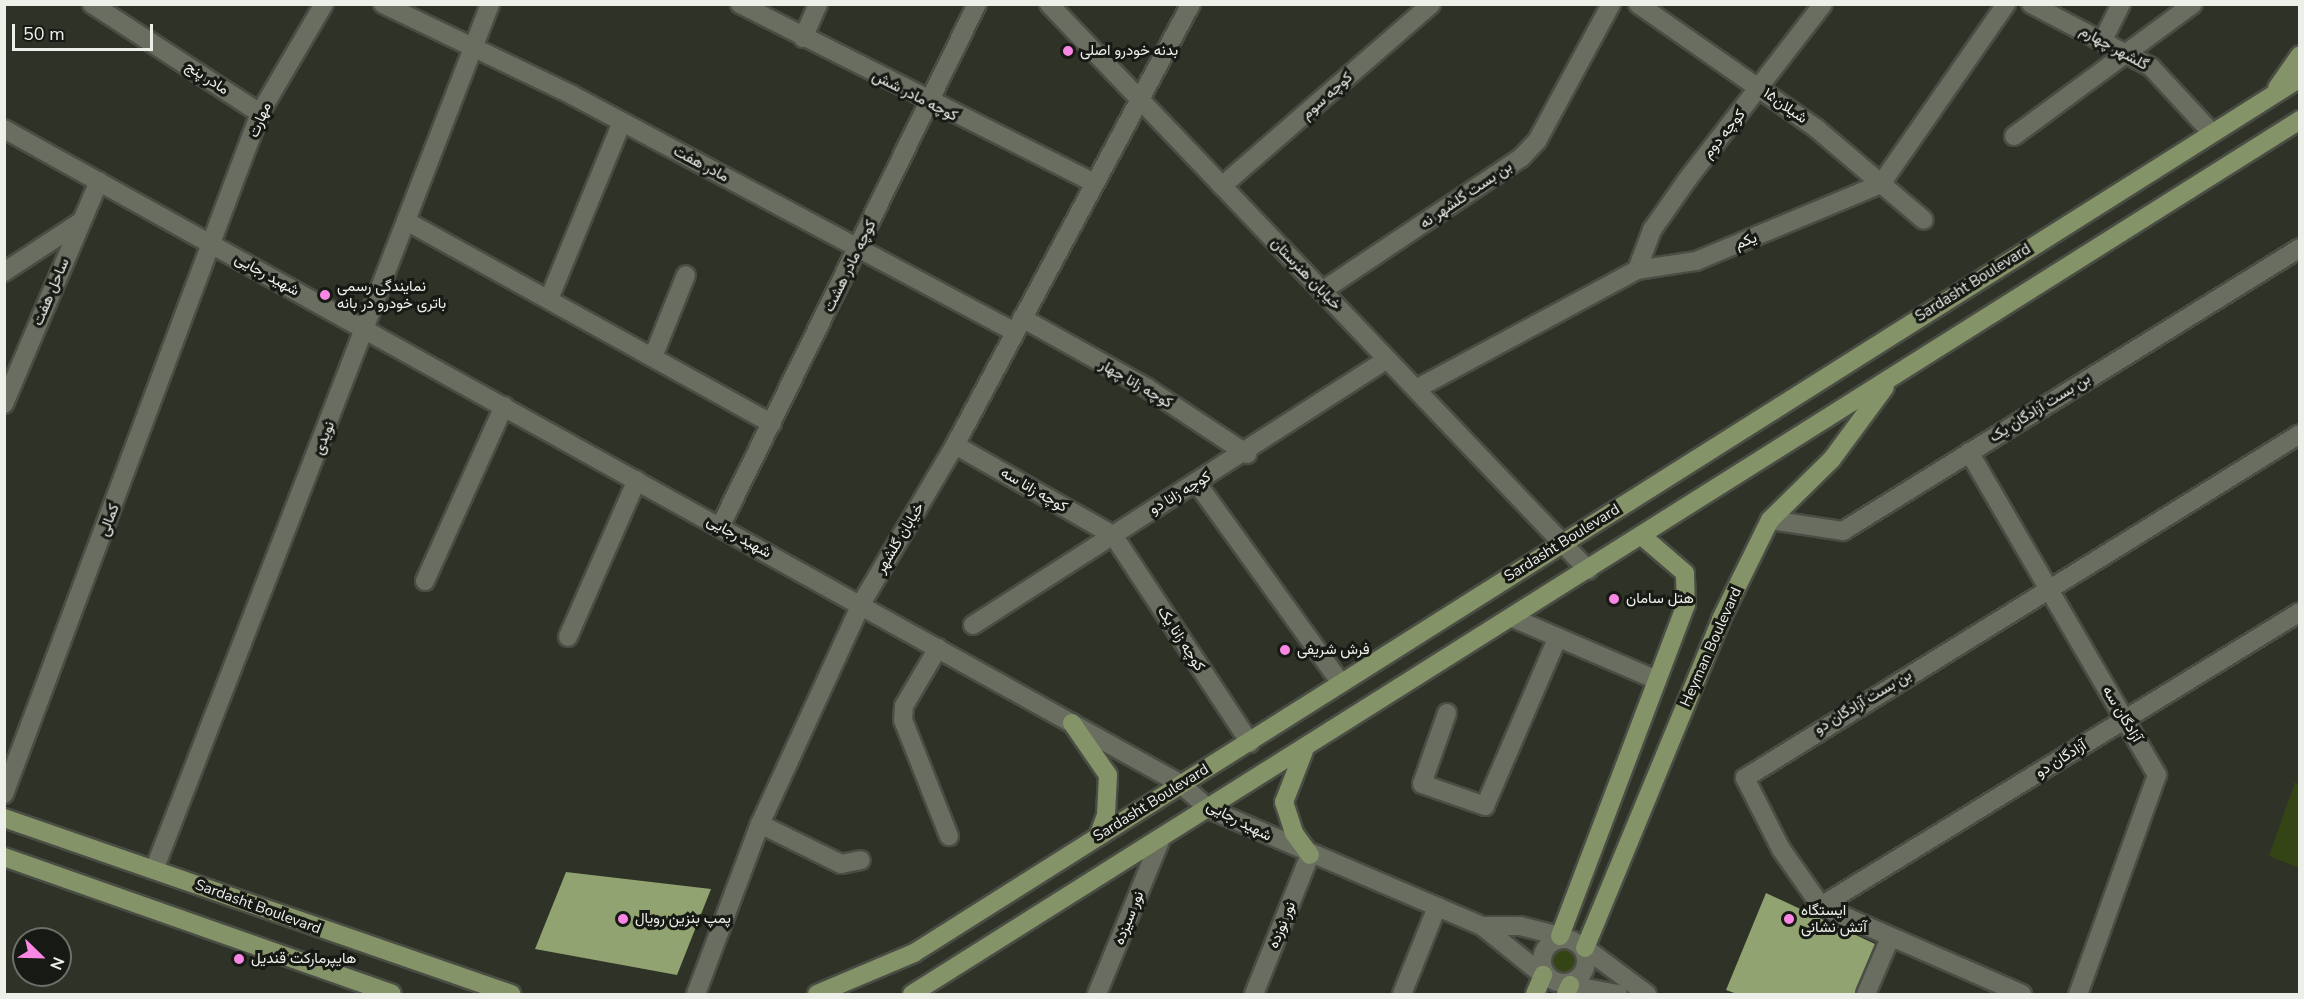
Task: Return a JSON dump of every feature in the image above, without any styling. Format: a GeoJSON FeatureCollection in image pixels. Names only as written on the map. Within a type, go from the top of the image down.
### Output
{"type":"FeatureCollection","features":[{"type":"Feature","properties":{"kind":"main road"},"geometry":{"type":"LineString","coordinates":[[2273,94],[2300,55]]}},
{"type":"Feature","properties":{"kind":"main road","name":"Sardasht Boulevard"},"geometry":{"type":"LineString","coordinates":[[818,994],[914,953],[1181,784],[1250,743],[1341,683],[2211,132],[2300,78]]}},
{"type":"Feature","properties":{"kind":"main road"},"geometry":{"type":"LineString","coordinates":[[912,994],[1160,841],[2300,120]]}},
{"type":"Feature","properties":{"kind":"main road","name":"Heyman Boulevard"},"geometry":{"type":"LineString","coordinates":[[1585,948],[1721,619],[1770,520],[1832,459],[1892,378]]}},
{"type":"Feature","properties":{"kind":"main road"},"geometry":{"type":"LineString","coordinates":[[1560,936],[1686,605],[1687,586],[1684,573],[1642,536]]}},
{"type":"Feature","properties":{"kind":"main road"},"geometry":{"type":"LineString","coordinates":[[1072,723],[1108,775],[1106,815],[1098,837]]}},
{"type":"Feature","properties":{"kind":"main road"},"geometry":{"type":"LineString","coordinates":[[1304,750],[1284,802],[1294,833],[1310,855]]}},
{"type":"Feature","properties":{"kind":"main road","name":"Sardasht Boulevard"},"geometry":{"type":"LineString","coordinates":[[4,818],[154,870],[485,992],[511,994]]}},
{"type":"Feature","properties":{"kind":"main road"},"geometry":{"type":"LineString","coordinates":[[4,857],[392,994]]}},
{"type":"Feature","properties":{"kind":"main road"},"geometry":{"type":"LineString","coordinates":[[1535,994],[1543,975]]}},
{"type":"Feature","properties":{"kind":"street","name":"مادر پنج"},"geometry":{"type":"LineString","coordinates":[[92,4],[260,113]]}},
{"type":"Feature","properties":{"kind":"street","name":"مهارت"},"geometry":{"type":"LineString","coordinates":[[213,245],[260,113],[324,4]]}},
{"type":"Feature","properties":{"kind":"street","name":"مادر هفت"},"geometry":{"type":"LineString","coordinates":[[383,4],[622,122],[859,249],[1018,325]]}},
{"type":"Feature","properties":{"kind":"street","name":"نویدی"},"geometry":{"type":"LineString","coordinates":[[154,870],[367,329],[490,4]]}},
{"type":"Feature","properties":{"kind":"street","name":"کوچه مادر شش"},"geometry":{"type":"LineString","coordinates":[[740,4],[930,104],[1093,182]]}},
{"type":"Feature","properties":{"kind":"street"},"geometry":{"type":"LineString","coordinates":[[803,38],[818,4]]}},
{"type":"Feature","properties":{"kind":"street","name":"کوچه مادر هشت"},"geometry":{"type":"LineString","coordinates":[[720,527],[859,249],[977,4]]}},
{"type":"Feature","properties":{"kind":"street","name":"خیابان هنرستان"},"geometry":{"type":"LineString","coordinates":[[1049,4],[1588,570]]}},
{"type":"Feature","properties":{"kind":"street","name":"خیابان گلشهر"},"geometry":{"type":"LineString","coordinates":[[696,994],[760,824],[861,604],[955,445],[1137,97],[1191,4]]}},
{"type":"Feature","properties":{"kind":"street","name":"کوچه سوم"},"geometry":{"type":"LineString","coordinates":[[1222,186],[1431,4]]}},
{"type":"Feature","properties":{"kind":"street","name":"بن بست گلشهر نه"},"geometry":{"type":"LineString","coordinates":[[1322,291],[1521,158],[1537,141],[1611,4]]}},
{"type":"Feature","properties":{"kind":"street","name":"شیلان۱۵"},"geometry":{"type":"LineString","coordinates":[[1638,4],[1760,88],[1924,220]]}},
{"type":"Feature","properties":{"kind":"street","name":"کوچه دوم"},"geometry":{"type":"LineString","coordinates":[[1637,270],[1652,230],[1823,4]]}},
{"type":"Feature","properties":{"kind":"street"},"geometry":{"type":"LineString","coordinates":[[1881,184],[2006,4]]}},
{"type":"Feature","properties":{"kind":"street"},"geometry":{"type":"LineString","coordinates":[[2103,40],[2121,4]]}},
{"type":"Feature","properties":{"kind":"street"},"geometry":{"type":"LineString","coordinates":[[2014,136],[2129,55],[2193,4]]}},
{"type":"Feature","properties":{"kind":"street","name":"گلشهر چهارم"},"geometry":{"type":"LineString","coordinates":[[2035,5],[2151,67],[2211,132]]}},
{"type":"Feature","properties":{"kind":"street"},"geometry":{"type":"LineString","coordinates":[[549,300],[622,122]]}},
{"type":"Feature","properties":{"kind":"street","name":"شهید رجایی"},"geometry":{"type":"LineString","coordinates":[[4,129],[1181,784],[1209,809],[1310,855],[1482,926],[1555,984],[1568,990],[1618,994]]}},
{"type":"Feature","properties":{"kind":"street","name":"ساحل هفت"},"geometry":{"type":"LineString","coordinates":[[4,404],[99,181]]}},
{"type":"Feature","properties":{"kind":"street","name":"یکم"},"geometry":{"type":"LineString","coordinates":[[1416,389],[1637,270],[1696,261],[1881,184]]}},
{"type":"Feature","properties":{"kind":"street"},"geometry":{"type":"LineString","coordinates":[[6,269],[82,221]]}},
{"type":"Feature","properties":{"kind":"street"},"geometry":{"type":"LineString","coordinates":[[408,222],[772,424]]}},
{"type":"Feature","properties":{"kind":"street","name":"کمالی"},"geometry":{"type":"LineString","coordinates":[[4,794],[213,245]]}},
{"type":"Feature","properties":{"kind":"street","name":"بن بست آزادگان یک"},"geometry":{"type":"LineString","coordinates":[[1770,520],[1843,531],[2300,248]]}},
{"type":"Feature","properties":{"kind":"street"},"geometry":{"type":"LineString","coordinates":[[653,357],[686,275]]}},
{"type":"Feature","properties":{"kind":"street","name":"کوچه زانا چهار"},"geometry":{"type":"LineString","coordinates":[[1018,325],[1147,388],[1247,454]]}},
{"type":"Feature","properties":{"kind":"street","name":"کوچه زانا دو"},"geometry":{"type":"LineString","coordinates":[[973,625],[1196,482],[1247,454],[1387,359]]}},
{"type":"Feature","properties":{"kind":"street"},"geometry":{"type":"LineString","coordinates":[[425,581],[504,406]]}},
{"type":"Feature","properties":{"kind":"street","name":"بن بست آزادگان دو"},"geometry":{"type":"LineString","coordinates":[[1821,906],[1781,849],[1744,778],[2300,434]]}},
{"type":"Feature","properties":{"kind":"street","name":"کوچه زانا سه"},"geometry":{"type":"LineString","coordinates":[[955,445],[1113,535]]}},
{"type":"Feature","properties":{"kind":"street","name":"آزادگان سه"},"geometry":{"type":"LineString","coordinates":[[1969,452],[2154,767],[2158,784],[2078,994]]}},
{"type":"Feature","properties":{"kind":"street"},"geometry":{"type":"LineString","coordinates":[[568,638],[636,480]]}},
{"type":"Feature","properties":{"kind":"street"},"geometry":{"type":"LineString","coordinates":[[1196,482],[1341,683]]}},
{"type":"Feature","properties":{"kind":"street","name":"کوچه زانا یک"},"geometry":{"type":"LineString","coordinates":[[1113,535],[1250,743]]}},
{"type":"Feature","properties":{"kind":"street","name":"آزادگان دو"},"geometry":{"type":"LineString","coordinates":[[1821,906],[2300,612]]}},
{"type":"Feature","properties":{"kind":"street"},"geometry":{"type":"LineString","coordinates":[[1513,618],[1557,639],[1657,680]]}},
{"type":"Feature","properties":{"kind":"street"},"geometry":{"type":"LineString","coordinates":[[1448,713],[1422,784],[1476,808],[1485,806],[1557,639]]}},
{"type":"Feature","properties":{"kind":"street"},"geometry":{"type":"LineString","coordinates":[[938,648],[904,706],[903,720],[949,836]]}},
{"type":"Feature","properties":{"kind":"street"},"geometry":{"type":"LineString","coordinates":[[760,824],[841,864],[861,860]]}},
{"type":"Feature","properties":{"kind":"street","name":"نور سیزده"},"geometry":{"type":"LineString","coordinates":[[1097,994],[1160,841]]}},
{"type":"Feature","properties":{"kind":"street","name":"نور نوزده"},"geometry":{"type":"LineString","coordinates":[[1254,994],[1310,855]]}},
{"type":"Feature","properties":{"kind":"street"},"geometry":{"type":"LineString","coordinates":[[1821,906],[2022,994]]}},
{"type":"Feature","properties":{"kind":"street"},"geometry":{"type":"LineString","coordinates":[[1402,994],[1437,907]]}},
{"type":"Feature","properties":{"kind":"street","name":"شهید رجایی"},"geometry":{"type":"LineString","coordinates":[[1482,926],[1520,926],[1560,936],[1585,948],[1647,994]]}},
{"type":"Feature","properties":{"kind":"street"},"geometry":{"type":"LineString","coordinates":[[1543,975],[1548,953],[1560,936]]}},
{"type":"Feature","properties":{"kind":"street"},"geometry":{"type":"LineString","coordinates":[[1866,994],[1890,938]]}},
{"type":"Feature","properties":{"kind":"street"},"geometry":{"type":"LineString","coordinates":[[1568,990],[1585,948]]}},
{"type":"Feature","properties":{"kind":"green space"},"geometry":{"type":"Polygon","coordinates":[[[2295,782],[2299,785],[2299,868],[2269,856],[2295,782]]]}},
{"type":"Feature","properties":{"kind":"green space"},"geometry":{"type":"Polygon","coordinates":[[[1563,946],[1569,947],[1577,955],[1577,967],[1569,975],[1563,976],[1557,975],[1549,967],[1548,961],[1549,955],[1557,947],[1563,946]]]}},
{"type":"Feature","properties":{"kind":"building","name":"پمپ بنزین رویال"},"geometry":{"type":"Polygon","coordinates":[[[566,872],[711,889],[677,975],[535,949],[566,872]]]}},
{"type":"Feature","properties":{"kind":"building","name":"ایستگاه آتش نشانی"},"geometry":{"type":"Polygon","coordinates":[[[1766,893],[1875,944],[1855,994],[1737,994],[1726,990],[1766,893]]]}},
{"type":"Feature","properties":{"kind":"place","name":"بدنه خودرو اصلی"},"geometry":{"type":"Point","coordinates":[1068,51]}},
{"type":"Feature","properties":{"kind":"place","name":"نمایندگی رسمی باتری خودرو در بانه"},"geometry":{"type":"Point","coordinates":[325,295]}},
{"type":"Feature","properties":{"kind":"place","name":"هتل سامان"},"geometry":{"type":"Point","coordinates":[1614,599]}},
{"type":"Feature","properties":{"kind":"place","name":"فرش شریفی"},"geometry":{"type":"Point","coordinates":[1285,650]}},
{"type":"Feature","properties":{"kind":"place","name":"پمپ بنزین رویال"},"geometry":{"type":"Point","coordinates":[623,919]}},
{"type":"Feature","properties":{"kind":"place","name":"ایستگاه آتش نشانی"},"geometry":{"type":"Point","coordinates":[1789,919]}},
{"type":"Feature","properties":{"kind":"place","name":"هایپرمارکت قندیل"},"geometry":{"type":"Point","coordinates":[239,959]}}]}
